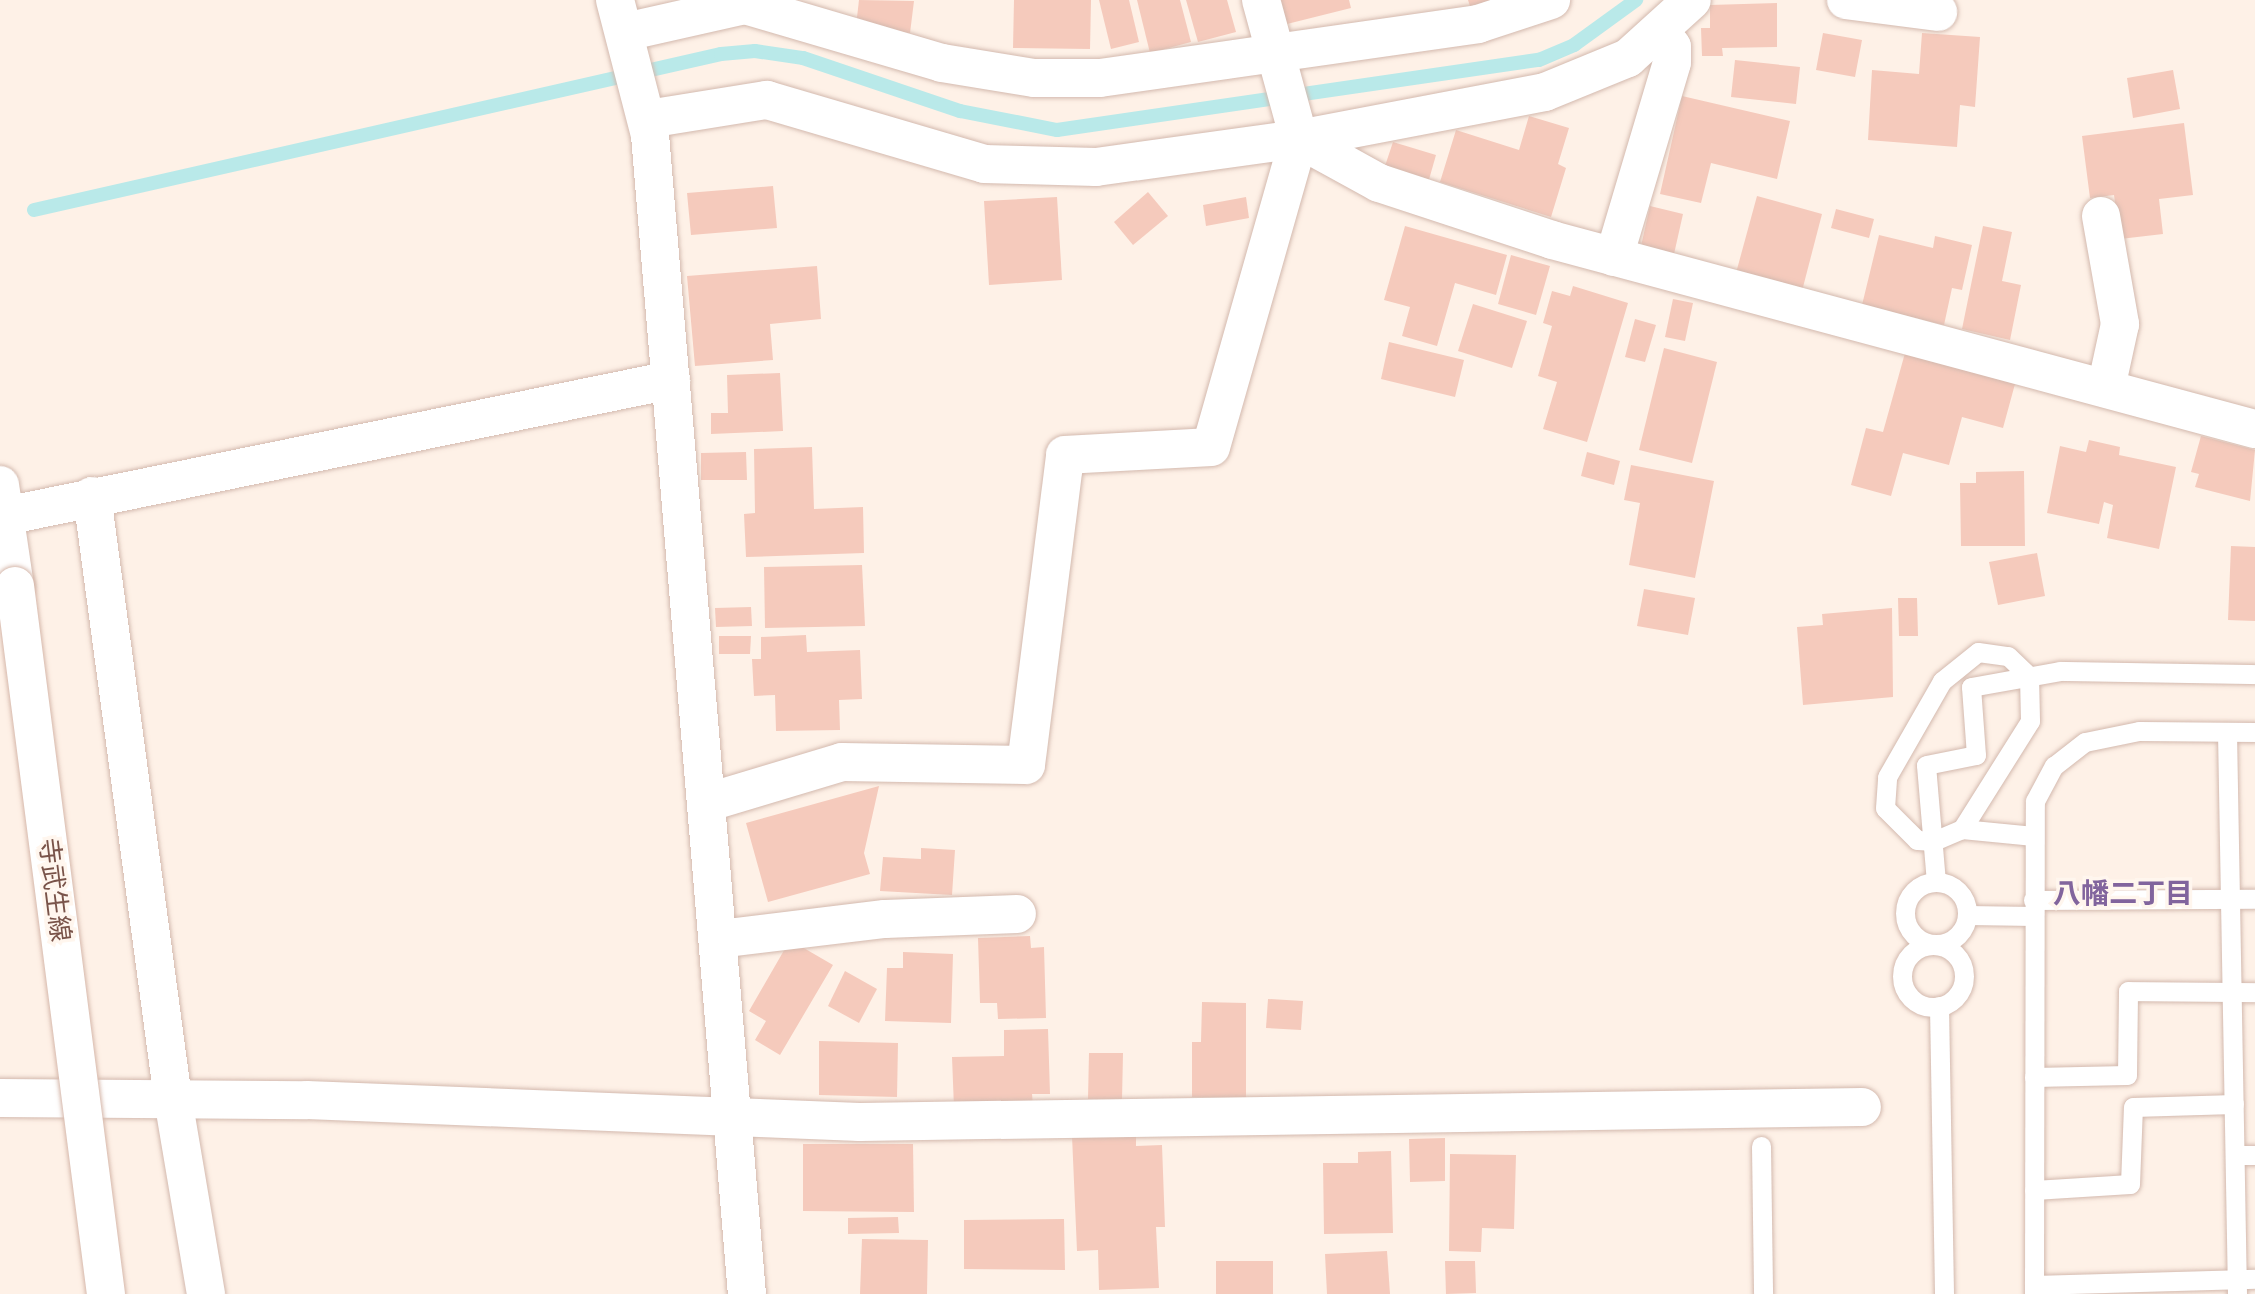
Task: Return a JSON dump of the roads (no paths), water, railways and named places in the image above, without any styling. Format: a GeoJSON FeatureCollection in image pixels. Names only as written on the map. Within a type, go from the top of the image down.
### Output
{"type":"FeatureCollection","features":[{"type":"Feature","properties":{"kind":"street"},"geometry":{"type":"LineString","coordinates":[[709,802],[842,762],[1026,765],[1065,455],[1211,447],[1298,134],[1261,0]]}},
{"type":"Feature","properties":{"kind":"street"},"geometry":{"type":"LineString","coordinates":[[747,1294],[709,802],[647,112],[623,25],[745,5],[942,64],[1065,79],[1278,60],[1478,23],[1551,0]]}},
{"type":"Feature","properties":{"kind":"street"},"geometry":{"type":"LineString","coordinates":[[1846,0],[1938,12]]}},
{"type":"Feature","properties":{"kind":"street"},"geometry":{"type":"LineString","coordinates":[[647,112],[767,100],[946,155],[1029,168],[1096,167],[1545,92],[1611,68],[1680,9]]}},
{"type":"Feature","properties":{"kind":"street"},"geometry":{"type":"LineString","coordinates":[[1614,257],[1672,62],[1672,47],[1680,9]]}},
{"type":"Feature","properties":{"kind":"street"},"geometry":{"type":"LineString","coordinates":[[1298,134],[1379,183],[1614,257],[2255,429]]}},
{"type":"Feature","properties":{"kind":"street"},"geometry":{"type":"LineString","coordinates":[[2101,216],[2120,324],[2106,388]]}},
{"type":"Feature","properties":{"kind":"street"},"geometry":{"type":"LineString","coordinates":[[1,506],[92,496],[671,380]]}},
{"type":"Feature","properties":{"kind":"street"},"geometry":{"type":"LineString","coordinates":[[92,496],[173,1099],[206,1294]]}},
{"type":"Feature","properties":{"kind":"street","name":"寺武生線"},"geometry":{"type":"LineString","coordinates":[[1,506],[15,586],[106,1294]]}},
{"type":"Feature","properties":{"kind":"street"},"geometry":{"type":"LineString","coordinates":[[719,939],[884,919],[1017,914]]}},
{"type":"Feature","properties":{"kind":"street"},"geometry":{"type":"LineString","coordinates":[[0,1098],[173,1099],[732,1114],[860,1122],[1862,1107]]}},
{"type":"Feature","properties":{"kind":"lane"},"geometry":{"type":"LineString","coordinates":[[1978,652],[2008,656],[2029,676],[2030,722],[1962,829],[1934,841],[1903,833],[1885,808],[1883,793],[1942,681],[1978,652]]}},
{"type":"Feature","properties":{"kind":"lane"},"geometry":{"type":"LineString","coordinates":[[1936,882],[1926,765],[1976,755],[1971,687],[2060,671],[2255,674]]}},
{"type":"Feature","properties":{"kind":"lane"},"geometry":{"type":"LineString","coordinates":[[2227,732],[2234,1104],[2245,1155],[2243,1284],[2034,1289],[2034,836],[2042,782],[2085,743],[2139,732],[2227,732],[2255,732]]}},
{"type":"Feature","properties":{"kind":"lane"},"geometry":{"type":"LineString","coordinates":[[1962,829],[1990,836],[2034,836]]}},
{"type":"Feature","properties":{"kind":"lane"},"geometry":{"type":"LineString","coordinates":[[1936,882],[1916,889],[1905,917],[1915,936],[1933,945],[1953,952],[1963,970],[1960,990],[1939,1006],[1916,1001],[1902,976],[1915,950],[1933,945],[1961,933],[1967,915],[1962,895],[1936,882]]}},
{"type":"Feature","properties":{"kind":"lane"},"geometry":{"type":"LineString","coordinates":[[1967,915],[2033,908],[2255,899]]}},
{"type":"Feature","properties":{"kind":"lane"},"geometry":{"type":"LineString","coordinates":[[2034,1077],[2127,1075],[2129,991],[2255,992]]}},
{"type":"Feature","properties":{"kind":"lane"},"geometry":{"type":"LineString","coordinates":[[1939,1006],[1944,1294]]}},
{"type":"Feature","properties":{"kind":"lane"},"geometry":{"type":"LineString","coordinates":[[2034,1190],[2130,1184],[2133,1107],[2234,1104]]}},
{"type":"Feature","properties":{"kind":"lane"},"geometry":{"type":"LineString","coordinates":[[1761,1146],[1763,1294]]}},
{"type":"Feature","properties":{"kind":"waterway"},"geometry":{"type":"LineString","coordinates":[[34,210],[721,54],[755,51],[803,58],[960,111],[1057,130],[1539,60],[1574,45],[1636,0]]}},
{"type":"Feature","properties":{"kind":"district","name":"八幡二丁目"},"geometry":{"type":"Point","coordinates":[2123,893]}}]}
